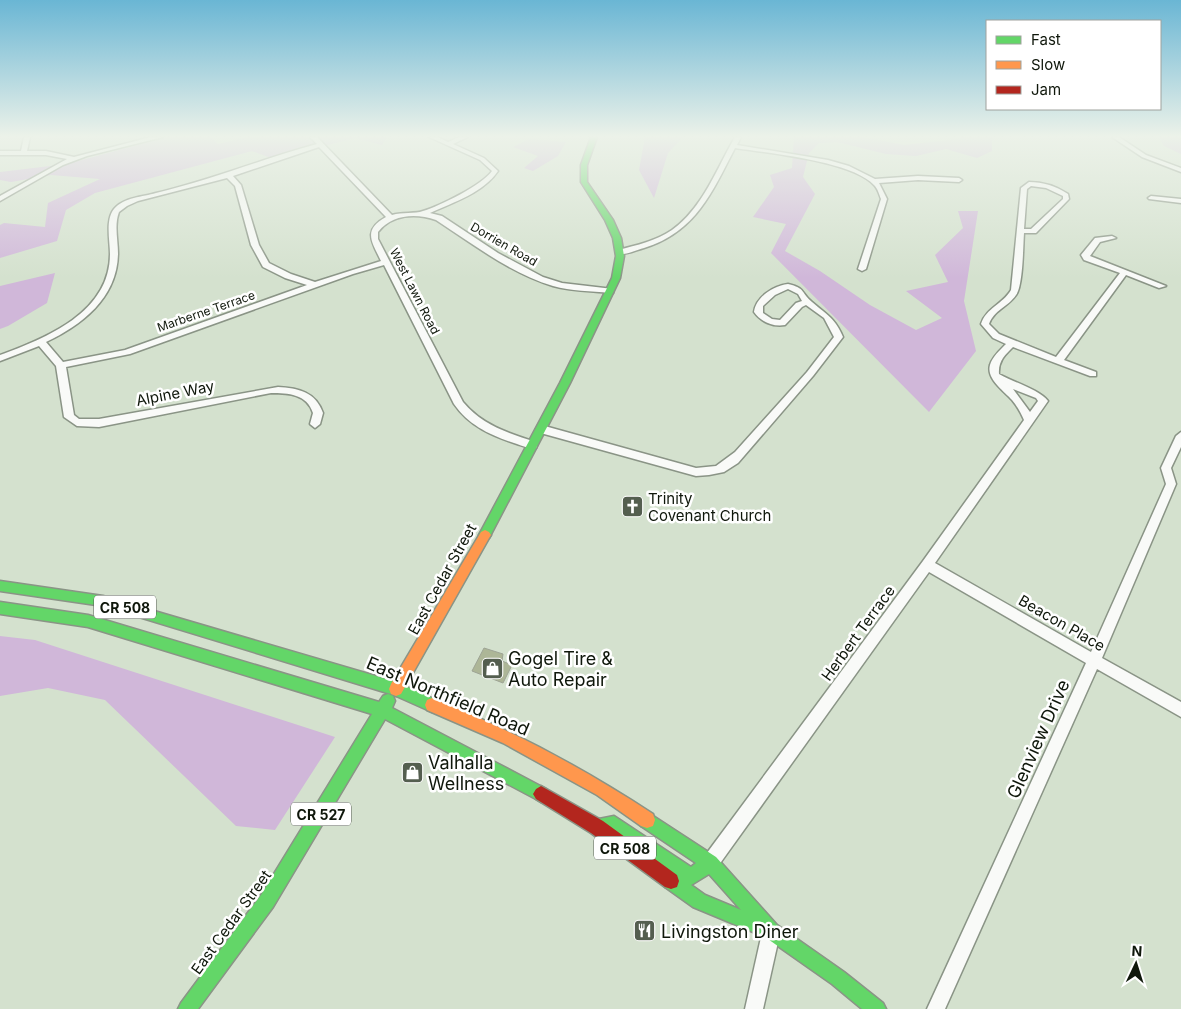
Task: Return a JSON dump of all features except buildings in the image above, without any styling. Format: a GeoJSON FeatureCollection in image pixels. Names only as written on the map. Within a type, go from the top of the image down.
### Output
{"type":"FeatureCollection","features":[{"type":"Feature","properties":{"kind":"main road"},"geometry":{"type":"LineString","coordinates":[[585,184],[611,224],[621,252]]}},
{"type":"Feature","properties":{"kind":"main road","name":"East Cedar Street"},"geometry":{"type":"LineString","coordinates":[[186,1009],[267,901],[396,689],[573,369],[610,291],[621,264],[621,252]]}},
{"type":"Feature","properties":{"kind":"main road","name":"East Northfield Road"},"geometry":{"type":"LineString","coordinates":[[0,586],[103,601],[396,689],[508,738],[624,803],[710,863],[771,931]]}},
{"type":"Feature","properties":{"kind":"main road"},"geometry":{"type":"LineString","coordinates":[[51,615],[65,596]]}},
{"type":"Feature","properties":{"kind":"main road","name":"East Northfield Road"},"geometry":{"type":"LineString","coordinates":[[0,608],[88,620],[382,710],[557,802],[597,827],[699,901],[771,931],[838,978],[877,1009]]}},
{"type":"Feature","properties":{"kind":"main road"},"geometry":{"type":"LineString","coordinates":[[597,827],[614,824],[691,877],[710,863]]}},
{"type":"Feature","properties":{"kind":"street"},"geometry":{"type":"LineString","coordinates":[[0,199],[26,184]]}},
{"type":"Feature","properties":{"kind":"street"},"geometry":{"type":"LineString","coordinates":[[0,358],[41,342],[76,323],[93,306],[105,288],[114,268],[114,216],[119,208],[138,200],[195,184]]}},
{"type":"Feature","properties":{"kind":"street"},"geometry":{"type":"LineString","coordinates":[[237,184],[255,246],[266,265],[288,276],[317,285]]}},
{"type":"Feature","properties":{"kind":"street"},"geometry":{"type":"LineString","coordinates":[[358,184],[391,218]]}},
{"type":"Feature","properties":{"kind":"street"},"geometry":{"type":"LineString","coordinates":[[424,214],[481,184]]}},
{"type":"Feature","properties":{"kind":"street"},"geometry":{"type":"LineString","coordinates":[[621,252],[655,242],[674,232],[697,210],[711,184]]}},
{"type":"Feature","properties":{"kind":"street"},"geometry":{"type":"LineString","coordinates":[[862,269],[884,199],[876,184]]}},
{"type":"Feature","properties":{"kind":"street"},"geometry":{"type":"LineString","coordinates":[[1021,231],[1033,231],[1066,199],[1066,195],[1057,189],[1041,185],[1025,186],[1015,290],[1013,296],[987,316],[985,324],[996,336],[1093,374]]}},
{"type":"Feature","properties":{"kind":"street"},"geometry":{"type":"LineString","coordinates":[[1151,198],[1181,202]]}},
{"type":"Feature","properties":{"kind":"street","name":"Dorrien Road"},"geometry":{"type":"LineString","coordinates":[[391,218],[405,214],[424,214],[439,218],[496,254],[546,280],[570,286],[610,291]]}},
{"type":"Feature","properties":{"kind":"street","name":"West Lawn Road"},"geometry":{"type":"LineString","coordinates":[[391,218],[376,228],[373,236],[459,404],[468,416],[493,431],[532,446]]}},
{"type":"Feature","properties":{"kind":"street"},"geometry":{"type":"LineString","coordinates":[[1112,238],[1098,240],[1086,257],[1162,286]]}},
{"type":"Feature","properties":{"kind":"street","name":"Marberne Terrace"},"geometry":{"type":"LineString","coordinates":[[61,365],[127,352],[350,272],[386,262]]}},
{"type":"Feature","properties":{"kind":"street"},"geometry":{"type":"LineString","coordinates":[[1058,361],[1124,273]]}},
{"type":"Feature","properties":{"kind":"street"},"geometry":{"type":"LineString","coordinates":[[541,429],[696,472],[713,472],[730,464],[810,374],[839,337],[833,321],[814,305],[807,302],[800,291],[793,288],[777,288],[759,304],[758,312],[765,319],[775,323],[782,323],[799,305],[807,302]]}},
{"type":"Feature","properties":{"kind":"street"},"geometry":{"type":"LineString","coordinates":[[41,342],[61,365]]}},
{"type":"Feature","properties":{"kind":"street"},"geometry":{"type":"LineString","coordinates":[[1012,343],[996,358],[993,368],[1004,388],[1024,406],[1029,419]]}},
{"type":"Feature","properties":{"kind":"street","name":"Alpine Way"},"geometry":{"type":"LineString","coordinates":[[61,365],[69,417],[77,422],[99,423],[271,390],[285,390],[307,396],[314,403],[318,413],[314,424]]}},
{"type":"Feature","properties":{"kind":"street","name":"Herbert Terrace"},"geometry":{"type":"LineString","coordinates":[[710,863],[1043,401],[1042,398],[1034,393],[996,376]]}},
{"type":"Feature","properties":{"kind":"street","name":"Glenview Drive"},"geometry":{"type":"LineString","coordinates":[[936,1009],[1176,481],[1166,468],[1181,436]]}},
{"type":"Feature","properties":{"kind":"street","name":"Beacon Place"},"geometry":{"type":"LineString","coordinates":[[927,564],[1181,710]]}},
{"type":"Feature","properties":{"kind":"street"},"geometry":{"type":"LineString","coordinates":[[754,1009],[771,931]]}},
{"type":"Feature","properties":{"kind":"shaded area"},"geometry":{"type":"Polygon","coordinates":[[[89,184],[128,184],[95,193],[66,210],[57,241],[0,258],[0,225],[4,223],[45,227],[48,203],[89,184]]]}},
{"type":"Feature","properties":{"kind":"shaded area"},"geometry":{"type":"Polygon","coordinates":[[[647,184],[658,184],[654,198],[647,184]]]}},
{"type":"Feature","properties":{"kind":"shaded area"},"geometry":{"type":"Polygon","coordinates":[[[773,184],[808,184],[815,194],[785,251],[820,271],[870,305],[916,330],[942,318],[906,291],[948,282],[935,255],[963,228],[958,211],[978,211],[964,301],[976,351],[929,412],[771,253],[786,224],[753,217],[774,187],[773,184]]]}},
{"type":"Feature","properties":{"kind":"shaded area"},"geometry":{"type":"Polygon","coordinates":[[[55,273],[47,303],[0,329],[0,286],[55,273]]]}},
{"type":"Feature","properties":{"kind":"shaded area"},"geometry":{"type":"Polygon","coordinates":[[[0,636],[35,640],[335,737],[275,830],[236,826],[105,700],[48,688],[0,696],[0,636]]]}},
{"type":"Feature","properties":{"kind":"traffic: fast"},"geometry":{"type":"LineString","coordinates":[[485,535],[565,383],[616,278],[620,256],[617,238],[609,220],[585,184]]}},
{"type":"Feature","properties":{"kind":"traffic: fast"},"geometry":{"type":"LineString","coordinates":[[0,586],[103,601],[396,689],[432,705]]}},
{"type":"Feature","properties":{"kind":"traffic: fast"},"geometry":{"type":"LineString","coordinates":[[0,608],[88,621],[382,710],[541,794]]}},
{"type":"Feature","properties":{"kind":"traffic: fast"},"geometry":{"type":"LineString","coordinates":[[187,1009],[267,901],[388,701]]}},
{"type":"Feature","properties":{"kind":"traffic: fast"},"geometry":{"type":"LineString","coordinates":[[647,820],[710,863],[771,931],[838,978],[877,1009]]}},
{"type":"Feature","properties":{"kind":"traffic: fast"},"geometry":{"type":"LineString","coordinates":[[605,825],[614,824],[691,877],[710,863]]}},
{"type":"Feature","properties":{"kind":"traffic: fast"},"geometry":{"type":"LineString","coordinates":[[671,881],[699,901],[766,929]]}},
{"type":"Feature","properties":{"kind":"traffic: slow"},"geometry":{"type":"LineString","coordinates":[[396,689],[485,535]]}},
{"type":"Feature","properties":{"kind":"traffic: slow"},"geometry":{"type":"LineString","coordinates":[[432,705],[508,738],[602,790],[647,820]]}},
{"type":"Feature","properties":{"kind":"traffic: jam"},"geometry":{"type":"LineString","coordinates":[[541,794],[597,827],[671,881]]}},
{"type":"Feature","properties":{"kind":"place","name":"Trinity Covenant Church"},"geometry":{"type":"Point","coordinates":[632,507]}},
{"type":"Feature","properties":{"kind":"place","name":"Gogel Tire & Auto Repair"},"geometry":{"type":"Point","coordinates":[492,668]}},
{"type":"Feature","properties":{"kind":"place","name":"Valhalla Wellness"},"geometry":{"type":"Point","coordinates":[412,772]}},
{"type":"Feature","properties":{"kind":"place","name":"Livingston Diner"},"geometry":{"type":"Point","coordinates":[645,931]}}]}
